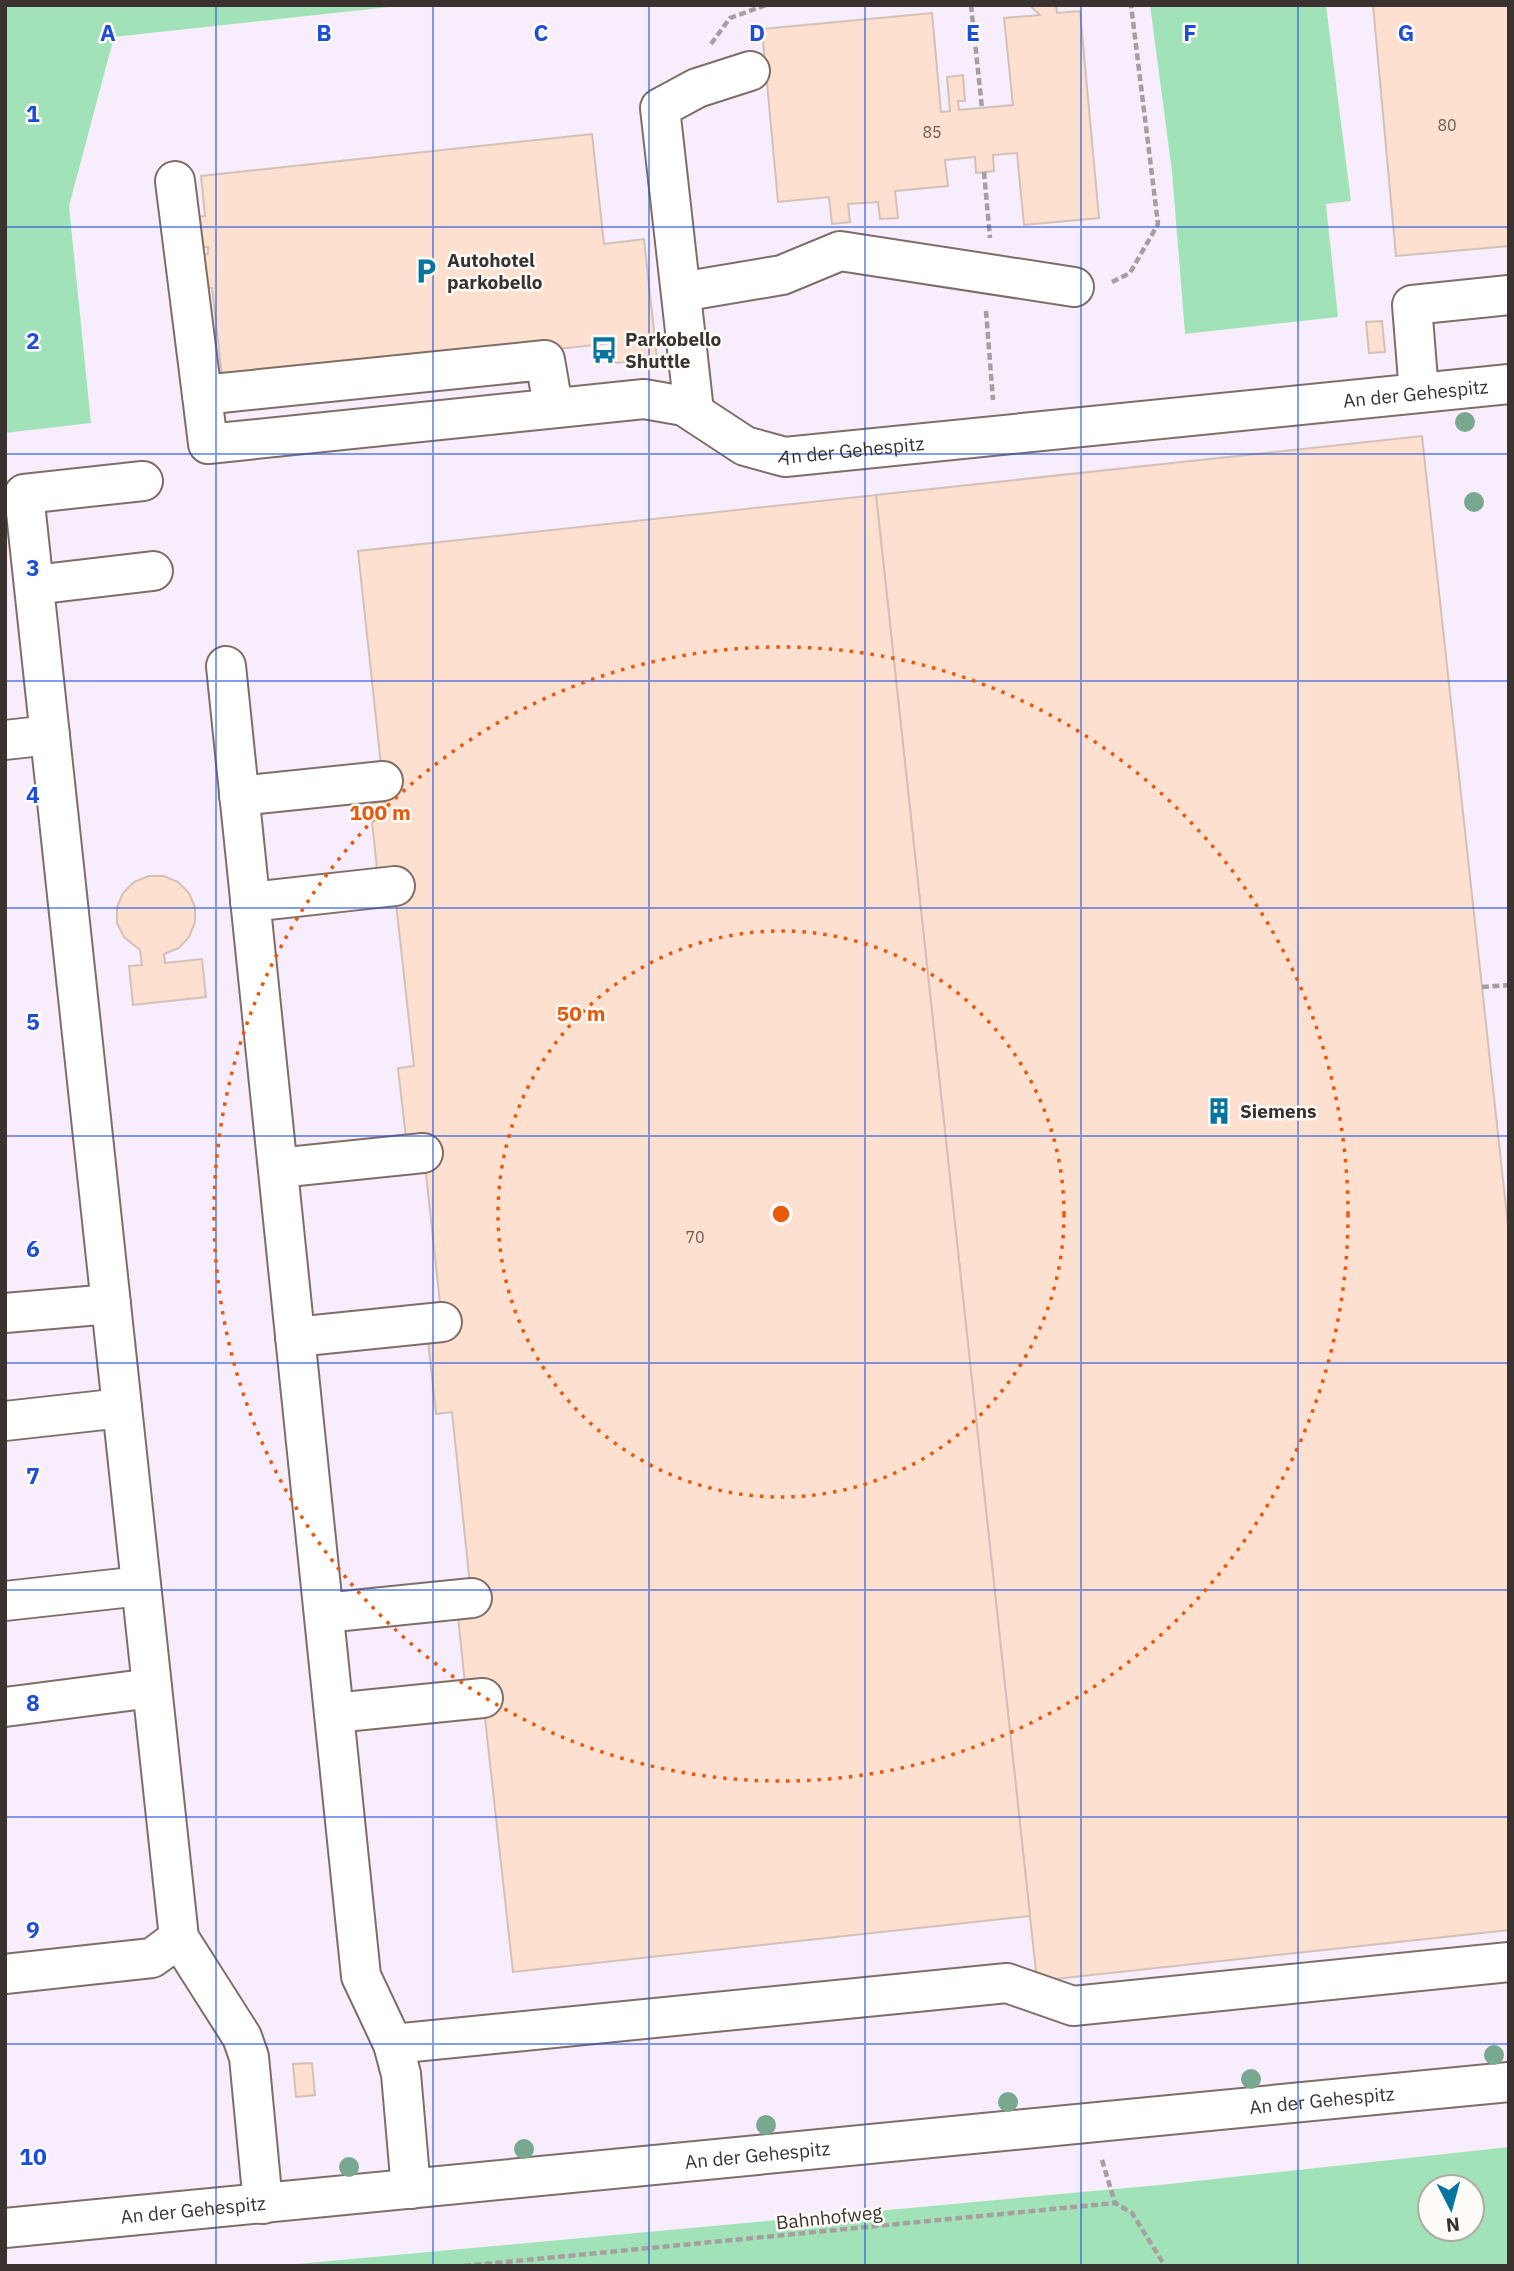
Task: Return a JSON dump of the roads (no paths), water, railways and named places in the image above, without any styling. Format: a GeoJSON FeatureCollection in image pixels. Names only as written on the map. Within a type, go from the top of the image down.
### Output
{"type":"FeatureCollection","features":[{"type":"Feature","properties":{"kind":"street"},"geometry":{"type":"LineString","coordinates":[[694,411],[660,108],[697,88],[750,71]]}},
{"type":"Feature","properties":{"kind":"street"},"geometry":{"type":"LineString","coordinates":[[175,181],[202,395],[544,355],[552,406]]}},
{"type":"Feature","properties":{"kind":"street"},"geometry":{"type":"LineString","coordinates":[[681,292],[782,275],[840,251],[1073,287]]}},
{"type":"Feature","properties":{"kind":"street"},"geometry":{"type":"LineString","coordinates":[[1419,393],[1412,305],[1509,295]]}},
{"type":"Feature","properties":{"kind":"street","name":"An der Gehespitz"},"geometry":{"type":"LineString","coordinates":[[202,395],[208,444],[552,406],[644,399],[671,402],[694,411],[712,427],[745,446],[785,457],[1509,384]]}},
{"type":"Feature","properties":{"kind":"street"},"geometry":{"type":"LineString","coordinates":[[143,481],[15,493],[34,585],[179,1938],[242,2037],[249,2057],[263,2204]]}},
{"type":"Feature","properties":{"kind":"street"},"geometry":{"type":"LineString","coordinates":[[34,585],[153,571]]}},
{"type":"Feature","properties":{"kind":"street"},"geometry":{"type":"LineString","coordinates":[[226,666],[361,1976],[393,2044],[401,2074],[411,2189]]}},
{"type":"Feature","properties":{"kind":"street"},"geometry":{"type":"LineString","coordinates":[[5,740],[50,735]]}},
{"type":"Feature","properties":{"kind":"street"},"geometry":{"type":"LineString","coordinates":[[239,796],[383,781]]}},
{"type":"Feature","properties":{"kind":"street"},"geometry":{"type":"LineString","coordinates":[[250,902],[394,886]]}},
{"type":"Feature","properties":{"kind":"street"},"geometry":{"type":"LineString","coordinates":[[278,1168],[423,1153]]}},
{"type":"Feature","properties":{"kind":"street"},"geometry":{"type":"LineString","coordinates":[[5,1314],[111,1304]]}},
{"type":"Feature","properties":{"kind":"street"},"geometry":{"type":"LineString","coordinates":[[295,1337],[442,1322]]}},
{"type":"Feature","properties":{"kind":"street"},"geometry":{"type":"LineString","coordinates":[[5,1421],[122,1408]]}},
{"type":"Feature","properties":{"kind":"street"},"geometry":{"type":"LineString","coordinates":[[5,1601],[141,1586]]}},
{"type":"Feature","properties":{"kind":"street"},"geometry":{"type":"LineString","coordinates":[[324,1613],[472,1598]]}},
{"type":"Feature","properties":{"kind":"street"},"geometry":{"type":"LineString","coordinates":[[5,1707],[152,1688]]}},
{"type":"Feature","properties":{"kind":"street"},"geometry":{"type":"LineString","coordinates":[[334,1713],[483,1698]]}},
{"type":"Feature","properties":{"kind":"street"},"geometry":{"type":"LineString","coordinates":[[5,1974],[152,1958],[179,1938]]}},
{"type":"Feature","properties":{"kind":"street"},"geometry":{"type":"LineString","coordinates":[[393,2044],[1007,1983],[1073,2006],[1509,1962]]}},
{"type":"Feature","properties":{"kind":"street","name":"An der Gehespitz"},"geometry":{"type":"LineString","coordinates":[[5,2228],[1509,2082]]}},
{"type":"Feature","properties":{"kind":"place","name":"Autohotel parkobello"},"geometry":{"type":"Point","coordinates":[426,271]}},
{"type":"Feature","properties":{"kind":"place","name":"Parkobello Shuttle"},"geometry":{"type":"Point","coordinates":[604,350]}},
{"type":"Feature","properties":{"kind":"place","name":"Siemens"},"geometry":{"type":"Point","coordinates":[1219,1111]}}]}
